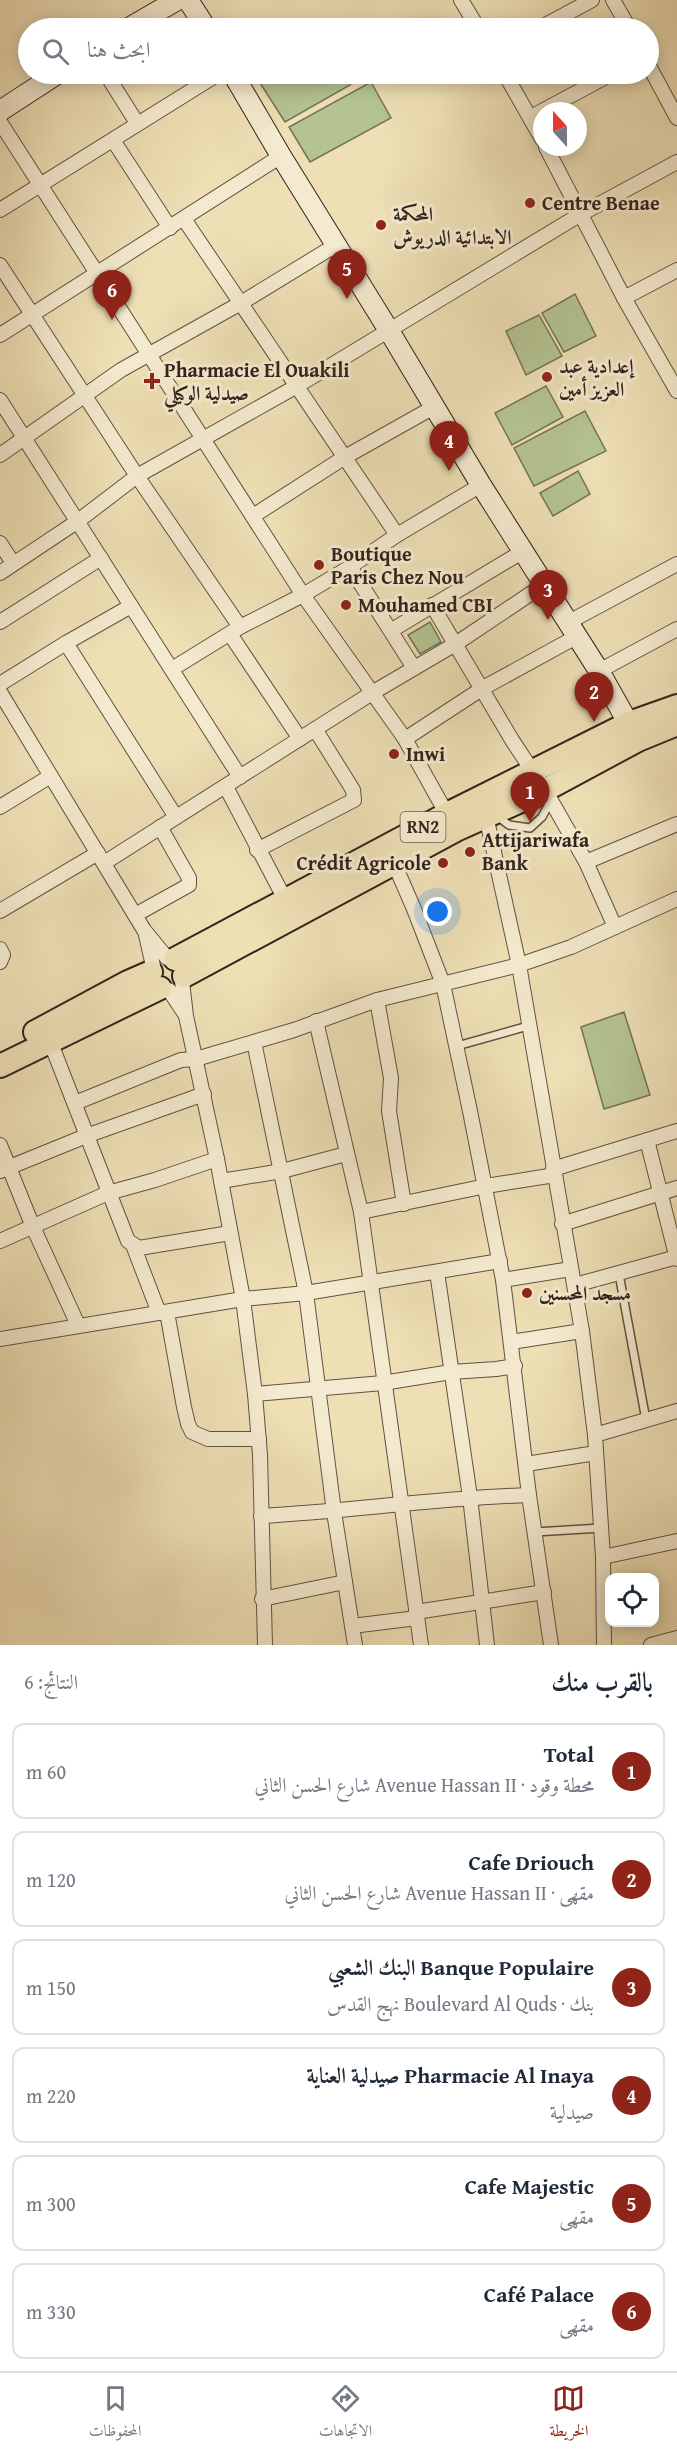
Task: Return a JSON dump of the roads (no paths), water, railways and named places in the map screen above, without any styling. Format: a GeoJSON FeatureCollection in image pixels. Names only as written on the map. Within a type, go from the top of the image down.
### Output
{"type":"FeatureCollection","features":[{"type":"Feature","properties":{"kind":"main road","name":"RN2"},"geometry":{"type":"LineString","coordinates":[[289,908],[394,863],[452,822],[489,815],[543,787],[677,706]]}},
{"type":"Feature","properties":{"kind":"main road","name":"RN2"},"geometry":{"type":"LineString","coordinates":[[633,731],[677,724]]}},
{"type":"Feature","properties":{"kind":"main road","name":"RN2"},"geometry":{"type":"LineString","coordinates":[[0,1066],[452,822],[543,787]]}},
{"type":"Feature","properties":{"kind":"main road","name":"RN2"},"geometry":{"type":"LineString","coordinates":[[0,1050],[128,982],[168,974]]}},
{"type":"Feature","properties":{"kind":"street"},"geometry":{"type":"LineString","coordinates":[[146,18],[177,0]]}},
{"type":"Feature","properties":{"kind":"street"},"geometry":{"type":"LineString","coordinates":[[188,0],[200,18]]}},
{"type":"Feature","properties":{"kind":"street"},"geometry":{"type":"LineString","coordinates":[[461,0],[472,18]]}},
{"type":"Feature","properties":{"kind":"street"},"geometry":{"type":"LineString","coordinates":[[559,18],[592,0]]}},
{"type":"Feature","properties":{"kind":"street"},"geometry":{"type":"LineString","coordinates":[[613,0],[623,18]]}},
{"type":"Feature","properties":{"kind":"street"},"geometry":{"type":"LineString","coordinates":[[0,111],[42,84]]}},
{"type":"Feature","properties":{"kind":"street"},"geometry":{"type":"LineString","coordinates":[[112,84],[137,123]]}},
{"type":"Feature","properties":{"kind":"street"},"geometry":{"type":"LineString","coordinates":[[0,210],[201,84]]}},
{"type":"Feature","properties":{"kind":"street"},"geometry":{"type":"LineString","coordinates":[[239,84],[481,486],[599,671],[633,731]]}},
{"type":"Feature","properties":{"kind":"street"},"geometry":{"type":"LineString","coordinates":[[511,84],[533,121]]}},
{"type":"Feature","properties":{"kind":"street"},"geometry":{"type":"LineString","coordinates":[[531,117],[592,84]]}},
{"type":"Feature","properties":{"kind":"street"},"geometry":{"type":"LineString","coordinates":[[659,84],[677,117]]}},
{"type":"Feature","properties":{"kind":"street"},"geometry":{"type":"LineString","coordinates":[[0,122],[303,595],[405,739],[452,822]]}},
{"type":"Feature","properties":{"kind":"street"},"geometry":{"type":"LineString","coordinates":[[113,140],[170,228]]}},
{"type":"Feature","properties":{"kind":"street"},"geometry":{"type":"LineString","coordinates":[[0,336],[281,156]]}},
{"type":"Feature","properties":{"kind":"street"},"geometry":{"type":"LineString","coordinates":[[551,156],[624,298],[675,385]]}},
{"type":"Feature","properties":{"kind":"street"},"geometry":{"type":"LineString","coordinates":[[0,573],[78,521],[137,477],[297,386],[581,214],[677,162]]}},
{"type":"Feature","properties":{"kind":"street"},"geometry":{"type":"LineString","coordinates":[[184,219],[397,535]]}},
{"type":"Feature","properties":{"kind":"street"},"geometry":{"type":"LineString","coordinates":[[0,455],[150,353],[241,303],[336,244]]}},
{"type":"Feature","properties":{"kind":"street"},"geometry":{"type":"LineString","coordinates":[[0,265],[235,631],[300,739]]}},
{"type":"Feature","properties":{"kind":"street"},"geometry":{"type":"LineString","coordinates":[[624,298],[677,270]]}},
{"type":"Feature","properties":{"kind":"street"},"geometry":{"type":"LineString","coordinates":[[0,400],[240,777]]}},
{"type":"Feature","properties":{"kind":"street"},"geometry":{"type":"LineString","coordinates":[[253,516],[345,458],[434,407]]}},
{"type":"Feature","properties":{"kind":"street"},"geometry":{"type":"LineString","coordinates":[[172,669],[235,631],[303,595],[397,535],[481,486]]}},
{"type":"Feature","properties":{"kind":"street"},"geometry":{"type":"LineString","coordinates":[[0,543],[13,563]]}},
{"type":"Feature","properties":{"kind":"street"},"geometry":{"type":"LineString","coordinates":[[392,630],[522,552]]}},
{"type":"Feature","properties":{"kind":"street"},"geometry":{"type":"LineString","coordinates":[[0,622],[101,558]]}},
{"type":"Feature","properties":{"kind":"street"},"geometry":{"type":"LineString","coordinates":[[405,739],[677,564]]}},
{"type":"Feature","properties":{"kind":"street"},"geometry":{"type":"LineString","coordinates":[[350,567],[414,668]]}},
{"type":"Feature","properties":{"kind":"street"},"geometry":{"type":"LineString","coordinates":[[0,911],[160,827],[372,693],[457,643],[545,584]]}},
{"type":"Feature","properties":{"kind":"street"},"geometry":{"type":"LineString","coordinates":[[432,605],[457,643],[512,740],[543,787],[586,862],[615,927]]}},
{"type":"Feature","properties":{"kind":"street"},"geometry":{"type":"LineString","coordinates":[[0,684],[131,606]]}},
{"type":"Feature","properties":{"kind":"street"},"geometry":{"type":"LineString","coordinates":[[599,671],[677,629]]}},
{"type":"Feature","properties":{"kind":"street"},"geometry":{"type":"LineString","coordinates":[[66,643],[176,817]]}},
{"type":"Feature","properties":{"kind":"street"},"geometry":{"type":"LineString","coordinates":[[0,692],[5,713],[101,858],[144,930],[168,974],[186,1016],[204,1094],[243,1299],[255,1394],[259,1439],[265,1645]]}},
{"type":"Feature","properties":{"kind":"street"},"geometry":{"type":"LineString","coordinates":[[258,850],[354,800],[353,790],[315,729]]}},
{"type":"Feature","properties":{"kind":"street"},"geometry":{"type":"LineString","coordinates":[[0,807],[49,777]]}},
{"type":"Feature","properties":{"kind":"street"},"geometry":{"type":"LineString","coordinates":[[226,787],[289,908]]}},
{"type":"Feature","properties":{"kind":"street"},"geometry":{"type":"LineString","coordinates":[[489,815],[519,965],[582,1331],[595,1436],[603,1557],[604,1645]]}},
{"type":"Feature","properties":{"kind":"street"},"geometry":{"type":"LineString","coordinates":[[586,862],[677,824]]}},
{"type":"Feature","properties":{"kind":"street"},"geometry":{"type":"LineString","coordinates":[[135,915],[189,885],[189,878],[160,827]]}},
{"type":"Feature","properties":{"kind":"street"},"geometry":{"type":"LineString","coordinates":[[394,863],[443,984],[486,1186],[504,1280],[529,1495],[551,1645]]}},
{"type":"Feature","properties":{"kind":"street"},"geometry":{"type":"LineString","coordinates":[[75,1103],[181,1060],[196,1059],[254,1042],[377,1000],[519,965],[571,947],[677,899]]}},
{"type":"Feature","properties":{"kind":"street"},"geometry":{"type":"LineString","coordinates":[[0,949],[3,955],[0,962]]}},
{"type":"Feature","properties":{"kind":"street"},"geometry":{"type":"LineString","coordinates":[[377,1000],[390,1078],[389,1111],[404,1204]]}},
{"type":"Feature","properties":{"kind":"street"},"geometry":{"type":"LineString","coordinates":[[316,1021],[361,1212],[421,1645]]}},
{"type":"Feature","properties":{"kind":"street"},"geometry":{"type":"LineString","coordinates":[[50,1041],[124,1235],[133,1245],[163,1313],[186,1416],[192,1432],[208,1439],[259,1439]]}},
{"type":"Feature","properties":{"kind":"street"},"geometry":{"type":"LineString","coordinates":[[254,1042],[306,1293],[334,1512],[354,1645]]}},
{"type":"Feature","properties":{"kind":"street"},"geometry":{"type":"LineString","coordinates":[[5,1169],[86,1136],[204,1094]]}},
{"type":"Feature","properties":{"kind":"street"},"geometry":{"type":"LineString","coordinates":[[361,1212],[554,1172],[677,1131]]}},
{"type":"Feature","properties":{"kind":"street"},"geometry":{"type":"LineString","coordinates":[[575,1285],[677,1258],[647,1140]]}},
{"type":"Feature","properties":{"kind":"street"},"geometry":{"type":"LineString","coordinates":[[0,1145],[5,1169],[78,1325]]}},
{"type":"Feature","properties":{"kind":"street"},"geometry":{"type":"LineString","coordinates":[[221,1181],[282,1171],[346,1154]]}},
{"type":"Feature","properties":{"kind":"street"},"geometry":{"type":"LineString","coordinates":[[0,1241],[108,1193],[217,1159]]}},
{"type":"Feature","properties":{"kind":"street"},"geometry":{"type":"LineString","coordinates":[[562,1224],[677,1188]]}},
{"type":"Feature","properties":{"kind":"street"},"geometry":{"type":"LineString","coordinates":[[133,1245],[139,1248],[230,1233]]}},
{"type":"Feature","properties":{"kind":"street"},"geometry":{"type":"LineString","coordinates":[[0,1339],[243,1299],[306,1293],[500,1261]]}},
{"type":"Feature","properties":{"kind":"street"},"geometry":{"type":"LineString","coordinates":[[504,1280],[571,1269]]}},
{"type":"Feature","properties":{"kind":"street"},"geometry":{"type":"LineString","coordinates":[[437,1272],[470,1497],[487,1645]]}},
{"type":"Feature","properties":{"kind":"street"},"geometry":{"type":"LineString","coordinates":[[511,1342],[582,1331]]}},
{"type":"Feature","properties":{"kind":"street"},"geometry":{"type":"LineString","coordinates":[[255,1394],[383,1383],[451,1372],[496,1370],[515,1366]]}},
{"type":"Feature","properties":{"kind":"street"},"geometry":{"type":"LineString","coordinates":[[595,1436],[677,1411]]}},
{"type":"Feature","properties":{"kind":"street"},"geometry":{"type":"LineString","coordinates":[[526,1464],[596,1453]]}},
{"type":"Feature","properties":{"kind":"street"},"geometry":{"type":"LineString","coordinates":[[261,1516],[334,1512],[470,1497],[529,1495]]}},
{"type":"Feature","properties":{"kind":"street"},"geometry":{"type":"LineString","coordinates":[[603,1557],[677,1541]]}},
{"type":"Feature","properties":{"kind":"street"},"geometry":{"type":"LineString","coordinates":[[262,1599],[345,1582]]}},
{"type":"Feature","properties":{"kind":"street"},"geometry":{"type":"LineString","coordinates":[[352,1626],[544,1592]]}},
{"type":"Feature","properties":{"kind":"street"},"geometry":{"type":"LineString","coordinates":[[651,1645],[677,1638]]}},
{"type":"Feature","properties":{"kind":"lane"},"geometry":{"type":"LineString","coordinates":[[457,1046],[528,1026]]}},
{"type":"Feature","properties":{"kind":"lane"},"geometry":{"type":"LineString","coordinates":[[620,1274],[646,1420]]}},
{"type":"Feature","properties":{"kind":"lane"},"geometry":{"type":"LineString","coordinates":[[535,1532],[600,1528]]}},
{"type":"Feature","properties":{"kind":"place","name":"Centre Benae"},"geometry":{"type":"Point","coordinates":[530,203]}},
{"type":"Feature","properties":{"kind":"place","name":"المحكمة الابتدائية الدريوش"},"geometry":{"type":"Point","coordinates":[381,225]}},
{"type":"Feature","properties":{"kind":"place","name":"Cafe Majestic"},"geometry":{"type":"Point","coordinates":[347,299]}},
{"type":"Feature","properties":{"kind":"place","name":"Café Palace"},"geometry":{"type":"Point","coordinates":[112,320]}},
{"type":"Feature","properties":{"kind":"place","name":"إعدادية عبد العزيز أمين"},"geometry":{"type":"Point","coordinates":[547,377]}},
{"type":"Feature","properties":{"kind":"place","name":"Pharmacie El Ouakili صيدلية الوكيلي"},"geometry":{"type":"Point","coordinates":[152,381]}},
{"type":"Feature","properties":{"kind":"place","name":"Pharmacie Al Inaya صيدلية العناية"},"geometry":{"type":"Point","coordinates":[449,471]}},
{"type":"Feature","properties":{"kind":"place","name":"Boutique Paris Chez Nou"},"geometry":{"type":"Point","coordinates":[319,565]}},
{"type":"Feature","properties":{"kind":"place","name":"Mouhamed CBI"},"geometry":{"type":"Point","coordinates":[346,605]}},
{"type":"Feature","properties":{"kind":"place","name":"Banque Populaire البنك الشعبي"},"geometry":{"type":"Point","coordinates":[548,620]}},
{"type":"Feature","properties":{"kind":"place","name":"Cafe Driouch"},"geometry":{"type":"Point","coordinates":[594,722]}},
{"type":"Feature","properties":{"kind":"place","name":"Inwi"},"geometry":{"type":"Point","coordinates":[394,754]}},
{"type":"Feature","properties":{"kind":"place","name":"Total"},"geometry":{"type":"Point","coordinates":[530,822]}},
{"type":"Feature","properties":{"kind":"place","name":"Attijariwafa Bank"},"geometry":{"type":"Point","coordinates":[470,852]}},
{"type":"Feature","properties":{"kind":"place","name":"Crédit Agricole"},"geometry":{"type":"Point","coordinates":[443,863]}},
{"type":"Feature","properties":{"kind":"place","name":"مسجد المحسنين"},"geometry":{"type":"Point","coordinates":[527,1293]}}]}
